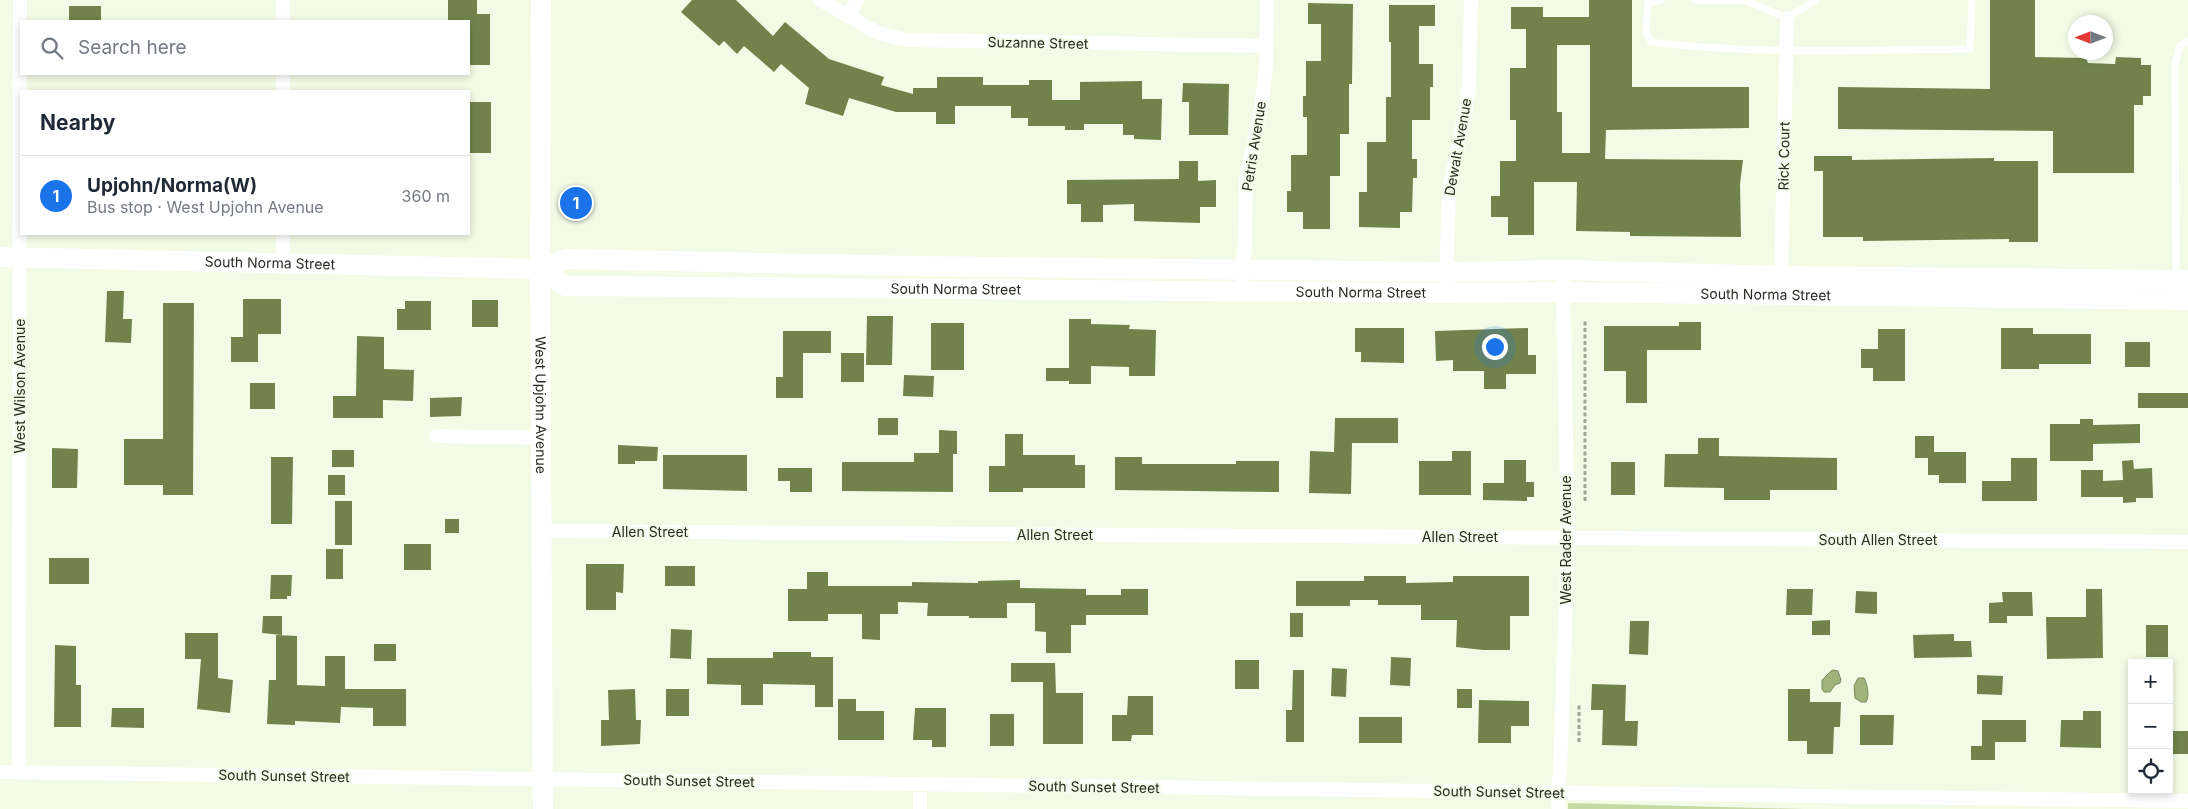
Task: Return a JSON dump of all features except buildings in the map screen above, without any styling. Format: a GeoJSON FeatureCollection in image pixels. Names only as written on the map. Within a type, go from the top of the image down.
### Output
{"type":"FeatureCollection","features":[{"type":"Feature","properties":{"kind":"street","name":"West Wilson Avenue"},"geometry":{"type":"LineString","coordinates":[[19,772],[10,257],[20,0]]}},
{"type":"Feature","properties":{"kind":"street"},"geometry":{"type":"LineString","coordinates":[[283,0],[283,20]]}},
{"type":"Feature","properties":{"kind":"street","name":"West Upjohn Avenue"},"geometry":{"type":"LineString","coordinates":[[542,0],[540,269],[543,809]]}},
{"type":"Feature","properties":{"kind":"street","name":"Suzanne Street"},"geometry":{"type":"LineString","coordinates":[[820,0],[878,33],[907,40],[1266,46]]}},
{"type":"Feature","properties":{"kind":"street"},"geometry":{"type":"LineString","coordinates":[[849,16],[857,0]]}},
{"type":"Feature","properties":{"kind":"street","name":"Petris Avenue"},"geometry":{"type":"LineString","coordinates":[[1240,292],[1243,268],[1246,180],[1261,109],[1268,0]]}},
{"type":"Feature","properties":{"kind":"street","name":"Dewalt Avenue"},"geometry":{"type":"LineString","coordinates":[[1444,293],[1447,272],[1449,191],[1466,109],[1469,84],[1470,0]]}},
{"type":"Feature","properties":{"kind":"street","name":"Rick Court"},"geometry":{"type":"LineString","coordinates":[[1781,285],[1787,18]]}},
{"type":"Feature","properties":{"kind":"street"},"geometry":{"type":"LineString","coordinates":[[283,75],[283,90]]}},
{"type":"Feature","properties":{"kind":"street"},"geometry":{"type":"LineString","coordinates":[[282,263],[283,235]]}},
{"type":"Feature","properties":{"kind":"street","name":"South Norma Street"},"geometry":{"type":"LineString","coordinates":[[10,257],[540,269],[568,259],[914,266],[1243,268],[1447,272],[1562,270],[1781,285],[2188,300]]}},
{"type":"Feature","properties":{"kind":"street","name":"South Norma Street"},"geometry":{"type":"LineString","coordinates":[[540,269],[565,286],[1240,292],[1563,292],[1781,285],[2182,280]]}},
{"type":"Feature","properties":{"kind":"street","name":"West Rader Avenue"},"geometry":{"type":"LineString","coordinates":[[1559,809],[1556,792],[1560,772],[1568,538],[1562,270]]}},
{"type":"Feature","properties":{"kind":"street"},"geometry":{"type":"LineString","coordinates":[[436,436],[541,438]]}},
{"type":"Feature","properties":{"kind":"street","name":"Allen Street"},"geometry":{"type":"LineString","coordinates":[[541,531],[1568,538]]}},
{"type":"Feature","properties":{"kind":"street","name":"South Allen Street"},"geometry":{"type":"LineString","coordinates":[[1568,538],[2188,542]]}},
{"type":"Feature","properties":{"kind":"street","name":"South Sunset Street"},"geometry":{"type":"LineString","coordinates":[[0,772],[2188,801]]}},
{"type":"Feature","properties":{"kind":"street"},"geometry":{"type":"LineString","coordinates":[[920,784],[920,809]]}},
{"type":"Feature","properties":{"kind":"lane"},"geometry":{"type":"LineString","coordinates":[[1661,0],[1648,3],[1646,30],[1650,42],[1696,48],[1786,51],[1970,49],[1972,0]]}},
{"type":"Feature","properties":{"kind":"lane"},"geometry":{"type":"LineString","coordinates":[[1694,0],[1746,1],[1787,18],[1816,0]]}},
{"type":"Feature","properties":{"kind":"lane"},"geometry":{"type":"LineString","coordinates":[[2182,280],[2175,64],[2180,46],[2188,41]]}},
{"type":"Feature","properties":{"kind":"path"},"geometry":{"type":"LineString","coordinates":[[1584,502],[1585,321]]}},
{"type":"Feature","properties":{"kind":"shaded area"},"geometry":{"type":"Polygon","coordinates":[[[1832,670],[1838,671],[1840,683],[1835,685],[1830,692],[1824,692],[1822,680],[1832,670]]]}},
{"type":"Feature","properties":{"kind":"shaded area"},"geometry":{"type":"Polygon","coordinates":[[[1858,678],[1864,678],[1866,683],[1868,693],[1866,702],[1861,702],[1855,698],[1854,686],[1858,678]]]}},
{"type":"Feature","properties":{"kind":"shaded area"},"geometry":{"type":"Polygon","coordinates":[[[1568,803],[1804,809],[1568,809],[1568,803]]]}},
{"type":"Feature","properties":{"kind":"place","name":"Upjohn/Norma(W)"},"geometry":{"type":"Point","coordinates":[576,203]}}]}
